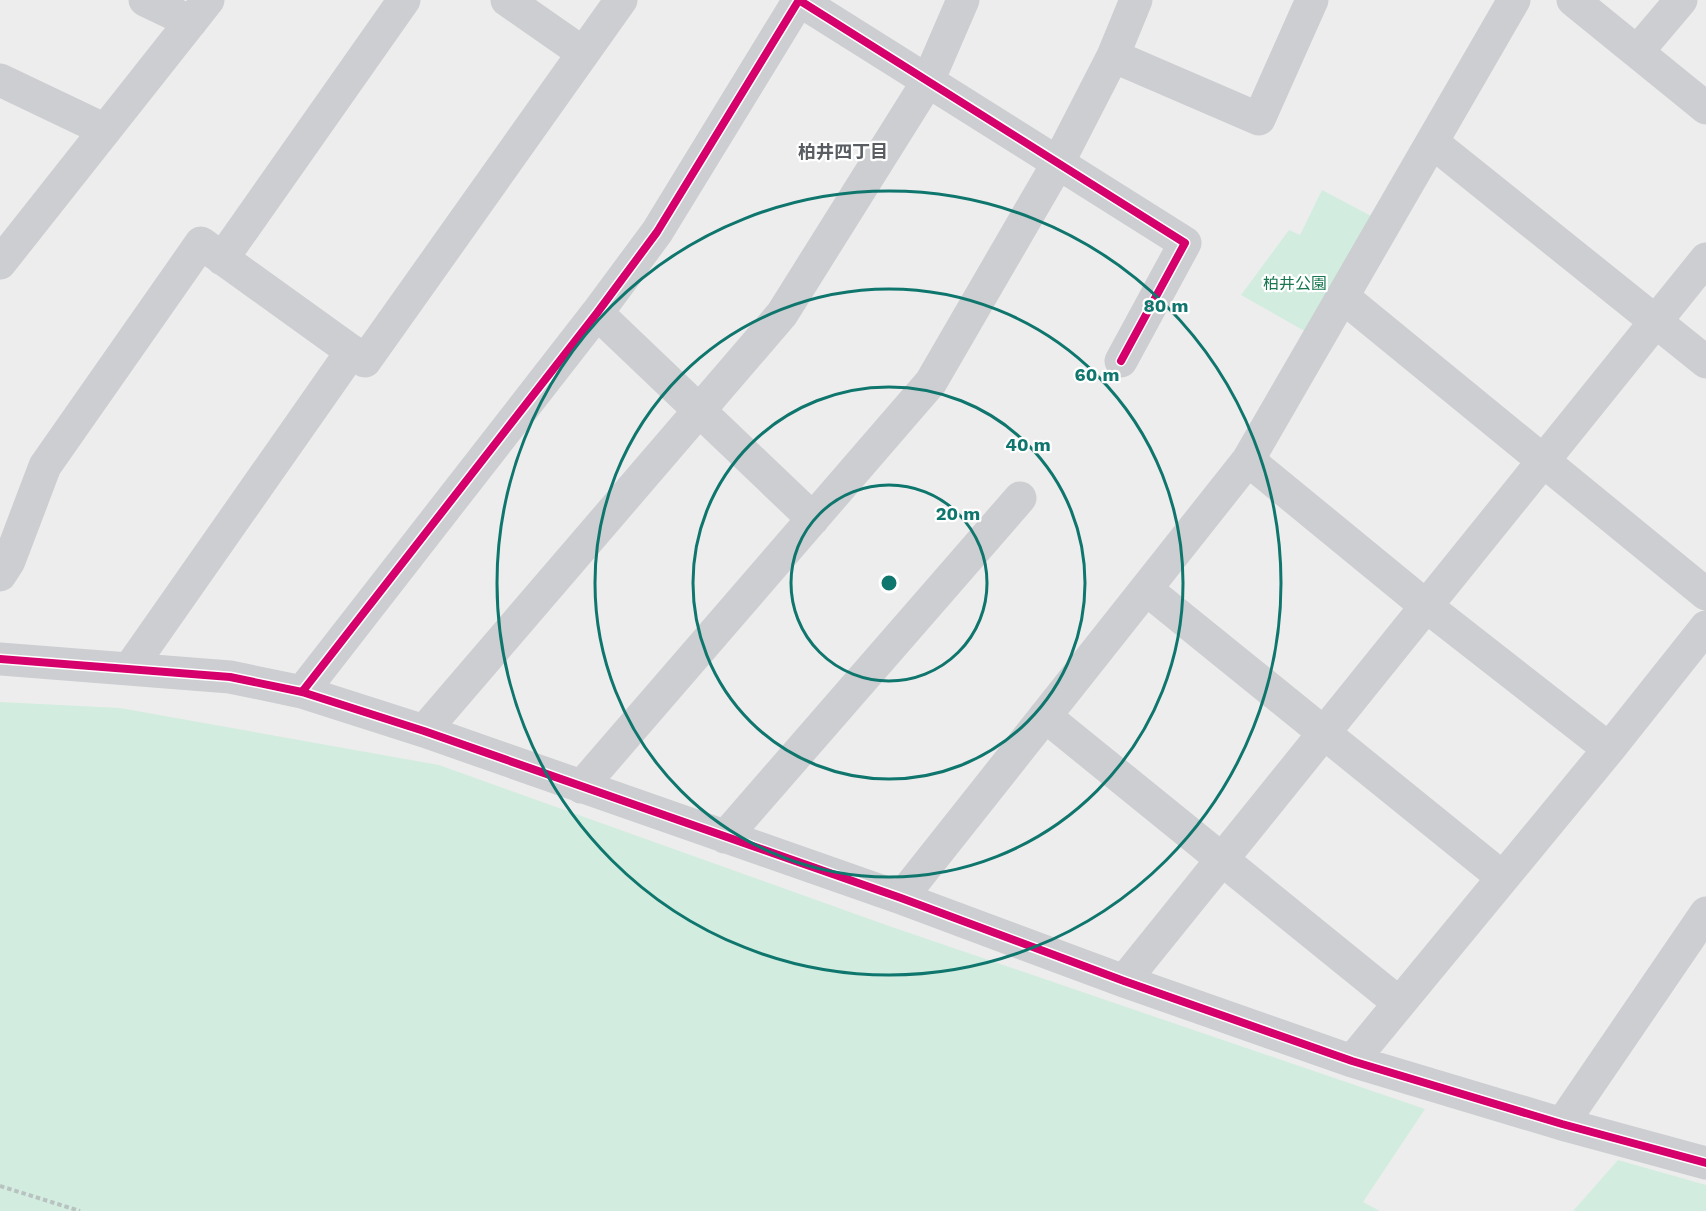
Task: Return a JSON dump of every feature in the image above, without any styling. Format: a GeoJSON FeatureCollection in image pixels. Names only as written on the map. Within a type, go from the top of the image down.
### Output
{"type":"FeatureCollection","features":[{"type":"Feature","properties":{"kind":"street"},"geometry":{"type":"LineString","coordinates":[[0,263],[199,11],[145,0]]}},
{"type":"Feature","properties":{"kind":"street"},"geometry":{"type":"LineString","coordinates":[[222,259],[404,0]]}},
{"type":"Feature","properties":{"kind":"street"},"geometry":{"type":"LineString","coordinates":[[507,0],[583,52]]}},
{"type":"Feature","properties":{"kind":"street"},"geometry":{"type":"LineString","coordinates":[[0,575],[9,561],[45,466],[201,243],[364,361],[621,0]]}},
{"type":"Feature","properties":{"kind":"street"},"geometry":{"type":"LineString","coordinates":[[302,692],[597,313],[657,232],[799,0],[1185,243],[1121,361]]}},
{"type":"Feature","properties":{"kind":"street"},"geometry":{"type":"LineString","coordinates":[[424,731],[782,314],[928,81],[963,0]]}},
{"type":"Feature","properties":{"kind":"street"},"geometry":{"type":"LineString","coordinates":[[581,787],[931,382],[1058,163],[1113,56],[1136,0]]}},
{"type":"Feature","properties":{"kind":"street"},"geometry":{"type":"LineString","coordinates":[[1113,56],[1259,119],[1312,0]]}},
{"type":"Feature","properties":{"kind":"street"},"geometry":{"type":"LineString","coordinates":[[901,898],[1248,460],[1514,0]]}},
{"type":"Feature","properties":{"kind":"street"},"geometry":{"type":"LineString","coordinates":[[1573,0],[1706,108]]}},
{"type":"Feature","properties":{"kind":"street"},"geometry":{"type":"LineString","coordinates":[[1637,52],[1681,0]]}},
{"type":"Feature","properties":{"kind":"street"},"geometry":{"type":"LineString","coordinates":[[0,80],[105,130]]}},
{"type":"Feature","properties":{"kind":"street"},"geometry":{"type":"LineString","coordinates":[[1432,142],[1706,363]]}},
{"type":"Feature","properties":{"kind":"street"},"geometry":{"type":"LineString","coordinates":[[1124,981],[1706,259]]}},
{"type":"Feature","properties":{"kind":"street"},"geometry":{"type":"LineString","coordinates":[[1343,297],[1706,594]]}},
{"type":"Feature","properties":{"kind":"street"},"geometry":{"type":"LineString","coordinates":[[597,313],[813,519]]}},
{"type":"Feature","properties":{"kind":"street"},"geometry":{"type":"LineString","coordinates":[[130,668],[352,351]]}},
{"type":"Feature","properties":{"kind":"street"},"geometry":{"type":"LineString","coordinates":[[1248,460],[1426,606],[1609,749]]}},
{"type":"Feature","properties":{"kind":"street"},"geometry":{"type":"LineString","coordinates":[[725,837],[1020,498]]}},
{"type":"Feature","properties":{"kind":"street"},"geometry":{"type":"LineString","coordinates":[[1146,589],[1502,877]]}},
{"type":"Feature","properties":{"kind":"street"},"geometry":{"type":"LineString","coordinates":[[1352,1061],[1609,749],[1706,627]]}},
{"type":"Feature","properties":{"kind":"street"},"geometry":{"type":"LineString","coordinates":[[0,658],[230,677],[302,692],[424,731],[901,898],[1124,981],[1352,1061],[1562,1124],[1706,1163]]}},
{"type":"Feature","properties":{"kind":"street"},"geometry":{"type":"LineString","coordinates":[[1045,716],[1399,1003]]}},
{"type":"Feature","properties":{"kind":"street"},"geometry":{"type":"LineString","coordinates":[[1562,1124],[1706,913]]}},
{"type":"Feature","properties":{"kind":"path"},"geometry":{"type":"LineString","coordinates":[[0,1186],[80,1211]]}},
{"type":"Feature","properties":{"kind":"green space","name":"柏井公園"},"geometry":{"type":"Polygon","coordinates":[[[1322,190],[1375,218],[1308,333],[1241,295],[1289,230],[1300,235],[1322,190]]]}},
{"type":"Feature","properties":{"kind":"green space"},"geometry":{"type":"Polygon","coordinates":[[[0,702],[120,708],[439,765],[889,926],[1425,1109],[1363,1202],[1380,1211],[0,1211],[0,702]]]}},
{"type":"Feature","properties":{"kind":"green space"},"geometry":{"type":"Polygon","coordinates":[[[1618,1160],[1706,1185],[1706,1211],[1573,1211],[1618,1160]]]}},
{"type":"Feature","properties":{"kind":"cycle path"},"geometry":{"type":"LineString","coordinates":[[302,692],[597,313],[657,232],[799,0],[1185,243],[1121,361]]}},
{"type":"Feature","properties":{"kind":"cycle path"},"geometry":{"type":"LineString","coordinates":[[0,659],[230,677],[302,692],[424,731],[901,898],[1124,981],[1352,1061],[1562,1124],[1706,1163]]}},
{"type":"Feature","properties":{"kind":"district","name":"柏井四丁目"},"geometry":{"type":"Point","coordinates":[843,151]}}]}
